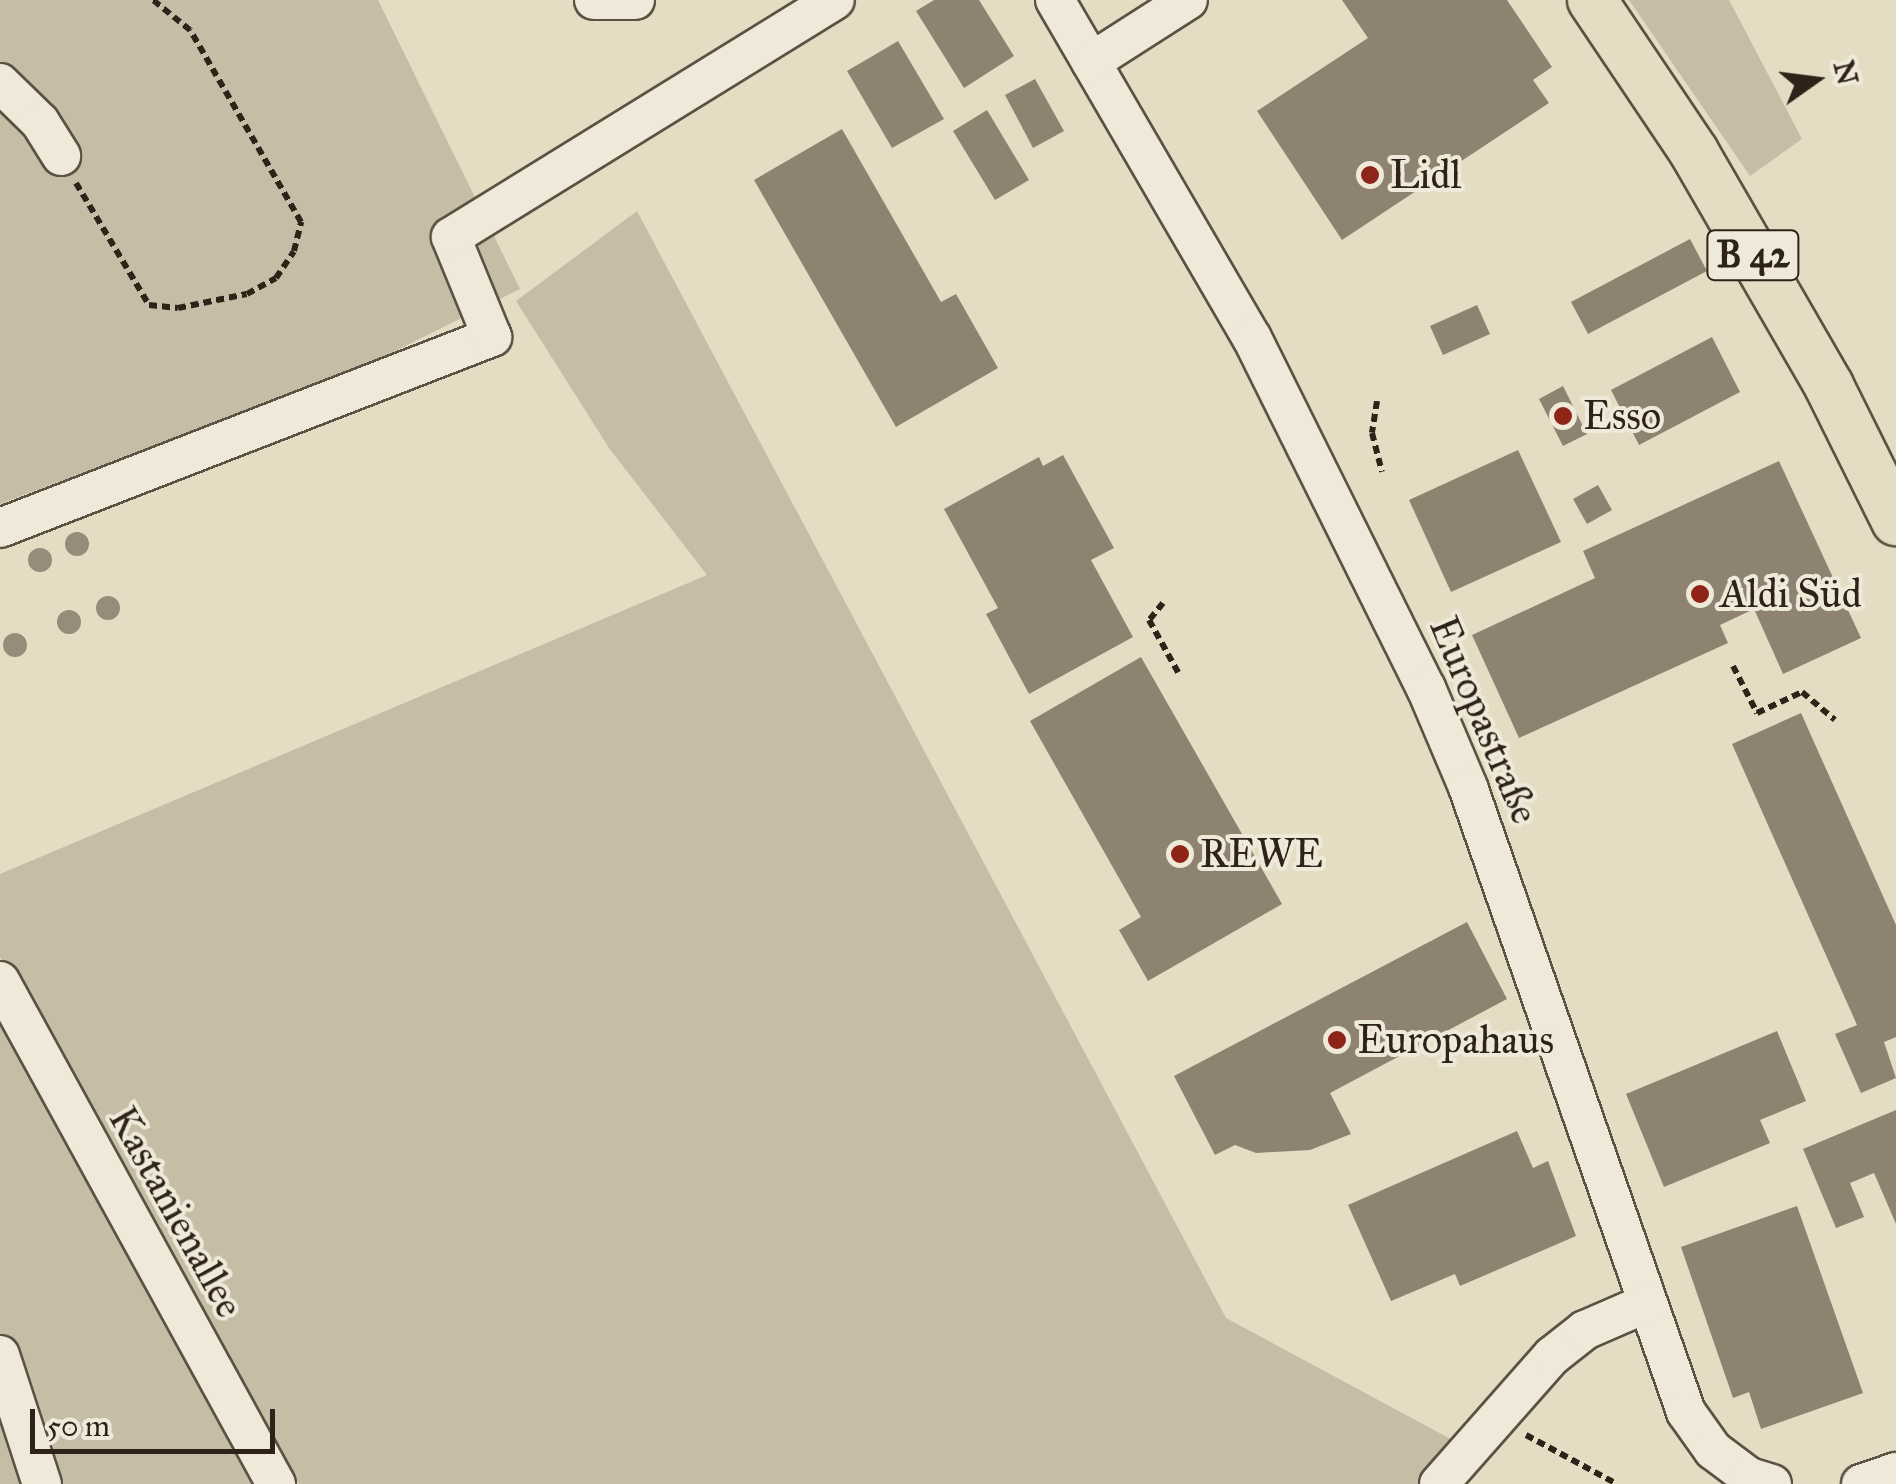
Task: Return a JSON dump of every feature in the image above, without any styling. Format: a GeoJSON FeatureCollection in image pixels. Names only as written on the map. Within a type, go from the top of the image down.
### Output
{"type":"FeatureCollection","features":[{"type":"Feature","properties":{"kind":"main road","name":"B 42"},"geometry":{"type":"LineString","coordinates":[[1592,0],[1703,168],[1828,386],[1896,521]]}},
{"type":"Feature","properties":{"kind":"street"},"geometry":{"type":"LineString","coordinates":[[594,0],[635,0]]}},
{"type":"Feature","properties":{"kind":"street"},"geometry":{"type":"LineString","coordinates":[[0,528],[492,338],[451,237],[836,0]]}},
{"type":"Feature","properties":{"kind":"street","name":"Europastraße"},"geometry":{"type":"LineString","coordinates":[[1056,0],[1252,338],[1426,688],[1468,787],[1686,1412],[1713,1450],[1749,1477],[1772,1484]]}},
{"type":"Feature","properties":{"kind":"street"},"geometry":{"type":"LineString","coordinates":[[1090,62],[1188,0]]}},
{"type":"Feature","properties":{"kind":"street"},"geometry":{"type":"LineString","coordinates":[[0,83],[40,122],[60,156]]}},
{"type":"Feature","properties":{"kind":"street","name":"Kastanienallee"},"geometry":{"type":"LineString","coordinates":[[0,982],[276,1484]]}},
{"type":"Feature","properties":{"kind":"street"},"geometry":{"type":"LineString","coordinates":[[1438,1484],[1552,1356],[1585,1330],[1647,1303]]}},
{"type":"Feature","properties":{"kind":"street"},"geometry":{"type":"LineString","coordinates":[[0,1355],[42,1484]]}},
{"type":"Feature","properties":{"kind":"street"},"geometry":{"type":"LineString","coordinates":[[1862,1484],[1896,1472]]}},
{"type":"Feature","properties":{"kind":"path"},"geometry":{"type":"LineString","coordinates":[[60,156],[149,305],[178,308],[247,294],[276,278],[294,251],[301,222],[190,30],[153,0]]}},
{"type":"Feature","properties":{"kind":"path"},"geometry":{"type":"LineString","coordinates":[[1377,401],[1372,433],[1382,472]]}},
{"type":"Feature","properties":{"kind":"path"},"geometry":{"type":"LineString","coordinates":[[1164,603],[1149,620],[1178,672]]}},
{"type":"Feature","properties":{"kind":"path"},"geometry":{"type":"LineString","coordinates":[[1733,666],[1756,714],[1802,692],[1835,720]]}},
{"type":"Feature","properties":{"kind":"path"},"geometry":{"type":"LineString","coordinates":[[1499,1419],[1617,1484]]}},
{"type":"Feature","properties":{"kind":"shaded area"},"geometry":{"type":"Polygon","coordinates":[[[0,0],[378,0],[520,289],[371,363],[0,504],[0,0]]]}},
{"type":"Feature","properties":{"kind":"shaded area"},"geometry":{"type":"Polygon","coordinates":[[[1629,0],[1729,0],[1802,139],[1750,176],[1629,0]]]}},
{"type":"Feature","properties":{"kind":"shaded area"},"geometry":{"type":"Polygon","coordinates":[[[637,211],[1226,1318],[1460,1444],[1423,1484],[299,1484],[0,957],[0,874],[707,575],[609,448],[516,301],[637,211]]]}},
{"type":"Feature","properties":{"kind":"shaded area"},"geometry":{"type":"Polygon","coordinates":[[[0,991],[270,1484],[0,1484],[0,991]]]}},
{"type":"Feature","properties":{"kind":"building"},"geometry":{"type":"Polygon","coordinates":[[[934,0],[979,0],[1014,56],[964,88],[916,11],[934,0]]]}},
{"type":"Feature","properties":{"kind":"building","name":"Lidl"},"geometry":{"type":"Polygon","coordinates":[[[1342,0],[1507,0],[1552,67],[1533,80],[1549,103],[1342,240],[1257,111],[1368,38],[1342,0]]]}},
{"type":"Feature","properties":{"kind":"building"},"geometry":{"type":"Polygon","coordinates":[[[898,41],[944,119],[892,148],[847,71],[898,41]]]}},
{"type":"Feature","properties":{"kind":"building"},"geometry":{"type":"Polygon","coordinates":[[[1035,79],[1064,131],[1033,148],[1005,95],[1035,79]]]}},
{"type":"Feature","properties":{"kind":"building"},"geometry":{"type":"Polygon","coordinates":[[[987,110],[1029,180],[995,200],[953,131],[987,110]]]}},
{"type":"Feature","properties":{"kind":"building"},"geometry":{"type":"Polygon","coordinates":[[[842,129],[941,302],[956,294],[998,368],[896,427],[754,180],[842,129]]]}},
{"type":"Feature","properties":{"kind":"building"},"geometry":{"type":"Polygon","coordinates":[[[1690,239],[1707,271],[1588,334],[1571,302],[1690,239]]]}},
{"type":"Feature","properties":{"kind":"building"},"geometry":{"type":"Polygon","coordinates":[[[1477,305],[1490,334],[1443,355],[1430,326],[1477,305]]]}},
{"type":"Feature","properties":{"kind":"building","name":"Esso"},"geometry":{"type":"Polygon","coordinates":[[[1712,337],[1740,392],[1639,445],[1611,390],[1712,337]]]}},
{"type":"Feature","properties":{"kind":"building","name":"Esso"},"geometry":{"type":"Polygon","coordinates":[[[1563,386],[1587,434],[1563,446],[1539,399],[1563,386]]]}},
{"type":"Feature","properties":{"kind":"building"},"geometry":{"type":"Polygon","coordinates":[[[1518,450],[1561,542],[1451,592],[1409,500],[1518,450]]]}},
{"type":"Feature","properties":{"kind":"building"},"geometry":{"type":"Polygon","coordinates":[[[1063,455],[1114,548],[1091,560],[1133,637],[1029,694],[986,614],[998,608],[944,509],[1039,457],[1043,466],[1063,455]]]}},
{"type":"Feature","properties":{"kind":"building","name":"Aldi Süd"},"geometry":{"type":"Polygon","coordinates":[[[1779,461],[1861,638],[1783,674],[1754,609],[1720,625],[1728,643],[1519,738],[1472,635],[1595,578],[1583,551],[1779,461]]]}},
{"type":"Feature","properties":{"kind":"building"},"geometry":{"type":"Polygon","coordinates":[[[1598,485],[1612,510],[1587,524],[1573,499],[1598,485]]]}},
{"type":"Feature","properties":{"kind":"building","name":"REWE"},"geometry":{"type":"Polygon","coordinates":[[[1141,657],[1282,904],[1148,981],[1119,930],[1141,917],[1030,721],[1141,657]]]}},
{"type":"Feature","properties":{"kind":"building"},"geometry":{"type":"Polygon","coordinates":[[[1801,713],[1896,925],[1896,1037],[1884,1042],[1896,1078],[1861,1093],[1835,1034],[1857,1025],[1732,744],[1801,713]]]}},
{"type":"Feature","properties":{"kind":"building","name":"Europahaus"},"geometry":{"type":"Polygon","coordinates":[[[1467,922],[1507,999],[1330,1093],[1351,1134],[1310,1150],[1256,1153],[1235,1145],[1215,1155],[1174,1076],[1467,922]]]}},
{"type":"Feature","properties":{"kind":"building"},"geometry":{"type":"Polygon","coordinates":[[[1777,1031],[1806,1101],[1760,1120],[1770,1143],[1664,1187],[1626,1094],[1777,1031]]]}},
{"type":"Feature","properties":{"kind":"building"},"geometry":{"type":"Polygon","coordinates":[[[1896,1110],[1896,1224],[1874,1173],[1850,1183],[1864,1217],[1836,1228],[1803,1149],[1896,1110]]]}},
{"type":"Feature","properties":{"kind":"building"},"geometry":{"type":"Polygon","coordinates":[[[1517,1131],[1533,1168],[1548,1161],[1576,1236],[1460,1286],[1455,1274],[1391,1301],[1348,1205],[1517,1131]]]}},
{"type":"Feature","properties":{"kind":"building"},"geometry":{"type":"Polygon","coordinates":[[[1797,1206],[1863,1393],[1761,1429],[1749,1392],[1733,1398],[1681,1247],[1797,1206]]]}},
{"type":"Feature","properties":{"kind":"place","name":"Lidl"},"geometry":{"type":"Point","coordinates":[1370,175]}},
{"type":"Feature","properties":{"kind":"place","name":"Esso"},"geometry":{"type":"Point","coordinates":[1563,416]}},
{"type":"Feature","properties":{"kind":"place","name":"Aldi Süd"},"geometry":{"type":"Point","coordinates":[1700,594]}},
{"type":"Feature","properties":{"kind":"place","name":"REWE"},"geometry":{"type":"Point","coordinates":[1180,854]}},
{"type":"Feature","properties":{"kind":"place","name":"Europahaus"},"geometry":{"type":"Point","coordinates":[1337,1040]}}]}
